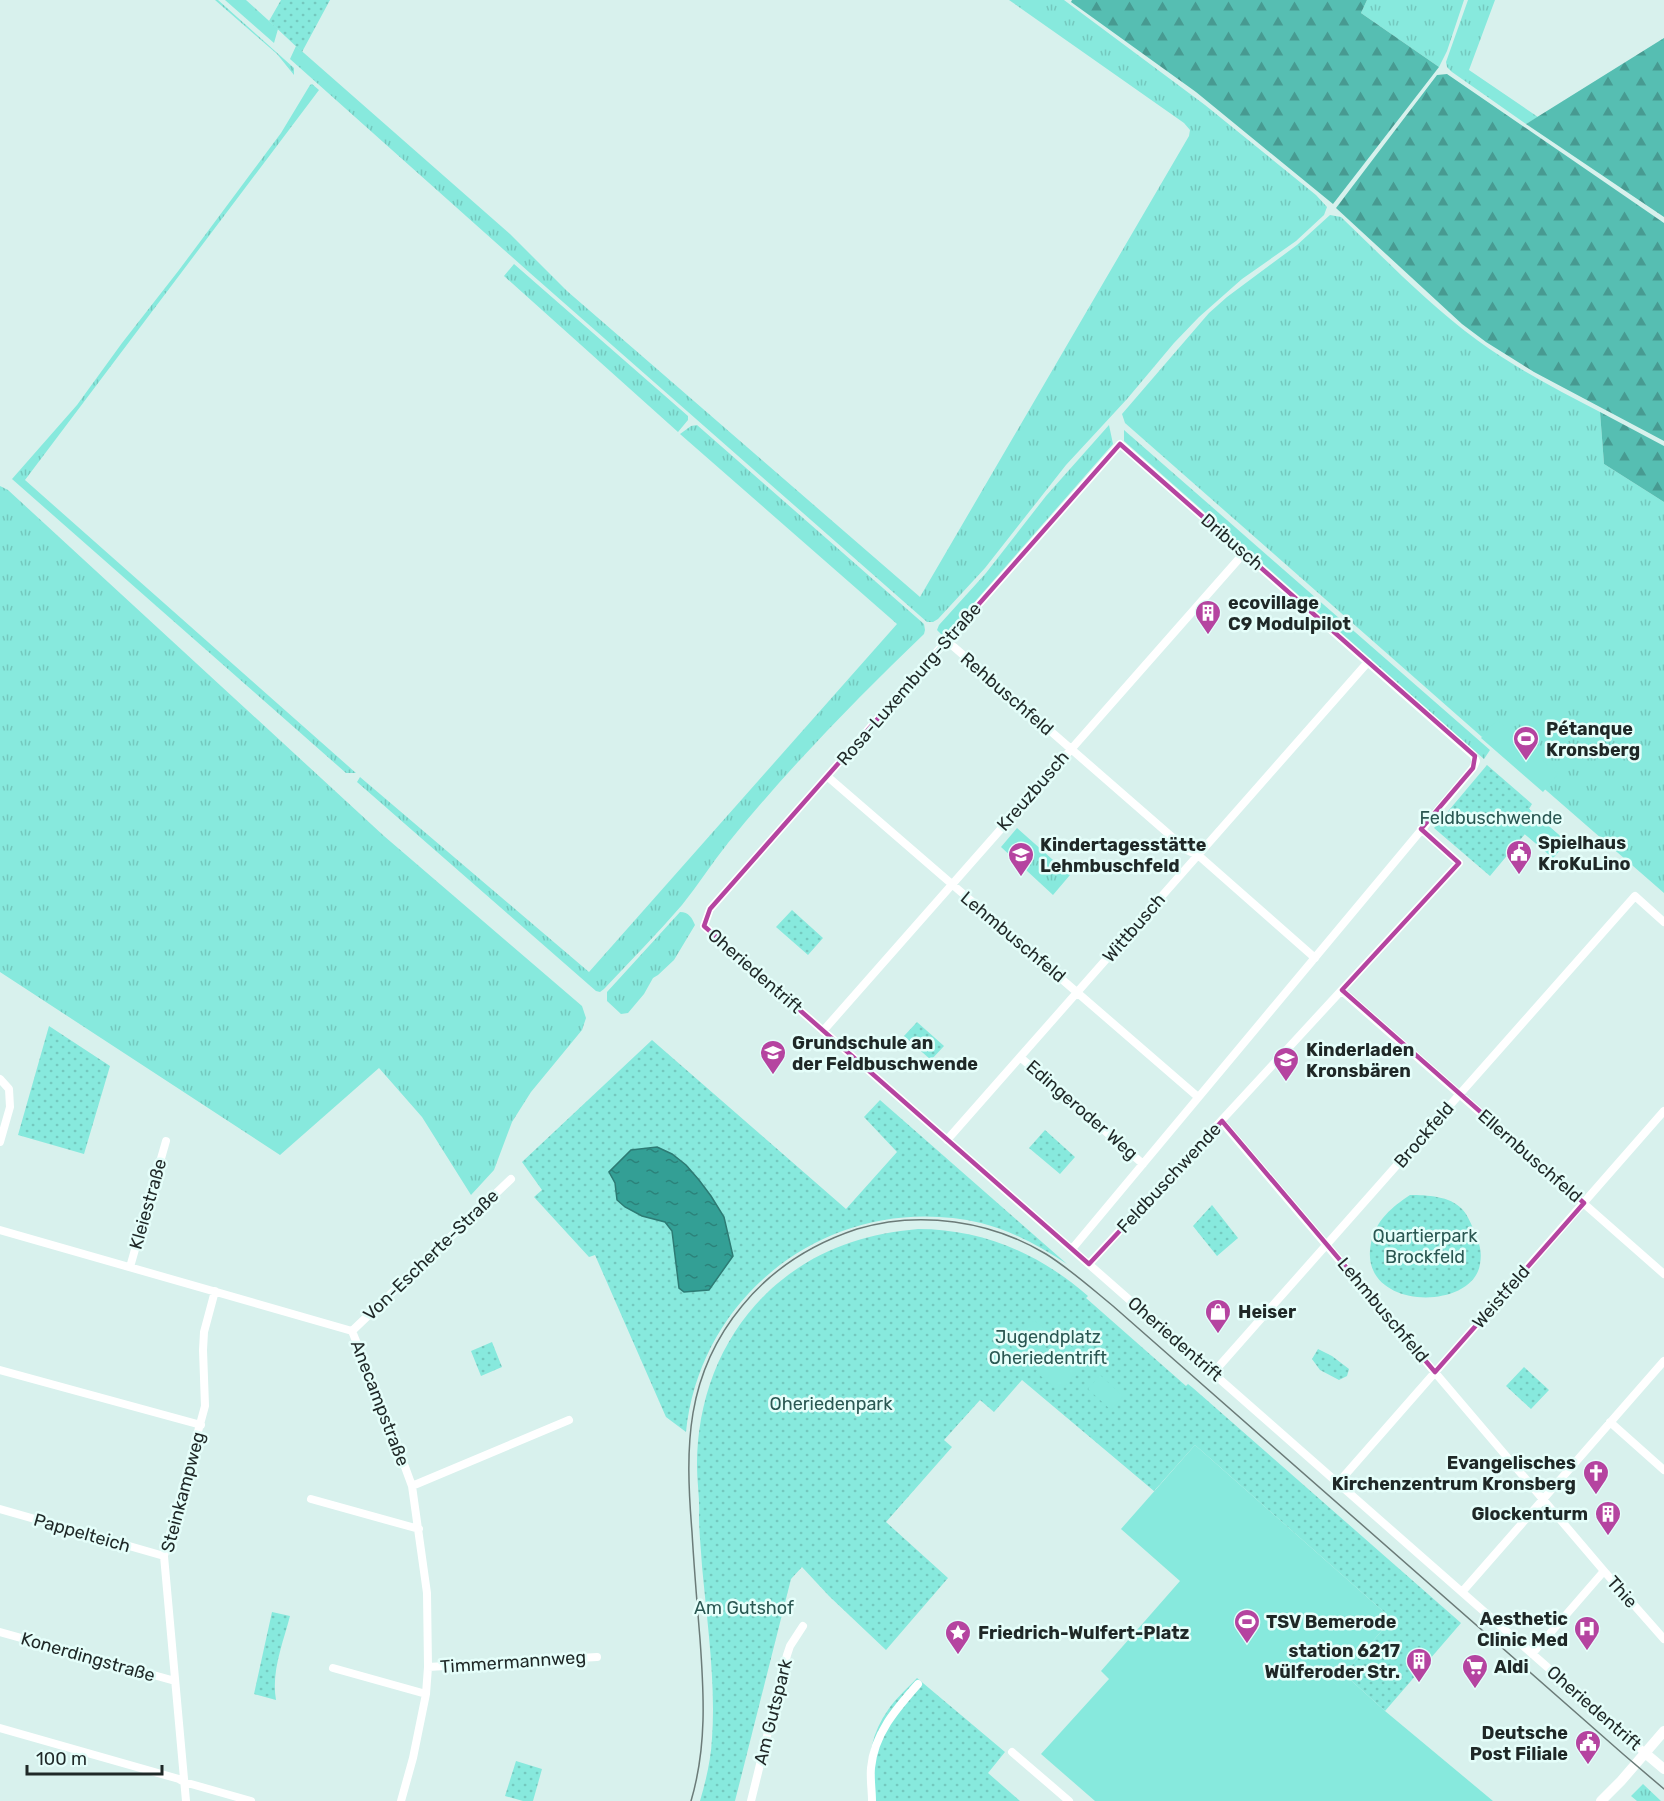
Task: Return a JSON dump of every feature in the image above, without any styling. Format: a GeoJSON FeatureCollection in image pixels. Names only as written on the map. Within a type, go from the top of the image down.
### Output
{"type":"FeatureCollection","features":[{"type":"Feature","properties":{"kind":"main road"},"geometry":{"type":"LineString","coordinates":[[1601,1801],[1664,1731]]}},
{"type":"Feature","properties":{"kind":"main road"},"geometry":{"type":"LineString","coordinates":[[1645,1753],[1664,1769]]}},
{"type":"Feature","properties":{"kind":"street","name":"Dribusch"},"geometry":{"type":"LineString","coordinates":[[1120,444],[1474,756],[1476,761]]}},
{"type":"Feature","properties":{"kind":"street","name":"Rosa-Luxemburg-Straße"},"geometry":{"type":"LineString","coordinates":[[704,927],[710,909],[1120,444]]}},
{"type":"Feature","properties":{"kind":"street","name":"Kreuzbusch"},"geometry":{"type":"LineString","coordinates":[[823,1031],[1244,553]]}},
{"type":"Feature","properties":{"kind":"street","name":"Rehbuschfeld"},"geometry":{"type":"LineString","coordinates":[[945,641],[954,646],[1187,850],[1198,855],[1315,958]]}},
{"type":"Feature","properties":{"kind":"street","name":"Wittbusch"},"geometry":{"type":"LineString","coordinates":[[947,1140],[1368,662]]}},
{"type":"Feature","properties":{"kind":"street","name":"Feldbuschwende"},"geometry":{"type":"LineString","coordinates":[[1072,1249],[1473,768],[1476,761]]}},
{"type":"Feature","properties":{"kind":"street","name":"Lehmbuschfeld"},"geometry":{"type":"LineString","coordinates":[[828,777],[1198,1097]]}},
{"type":"Feature","properties":{"kind":"street","name":"Feldbuschwende"},"geometry":{"type":"LineString","coordinates":[[1089,1264],[1459,863],[1421,829]]}},
{"type":"Feature","properties":{"kind":"street","name":"Brockfeld"},"geometry":{"type":"LineString","coordinates":[[1213,1373],[1635,896],[1664,922]]}},
{"type":"Feature","properties":{"kind":"street","name":"Oheriedentrift"},"geometry":{"type":"LineString","coordinates":[[704,927],[1645,1753]]}},
{"type":"Feature","properties":{"kind":"street","name":"Ellernbuschfeld"},"geometry":{"type":"LineString","coordinates":[[1342,991],[1664,1274]]}},
{"type":"Feature","properties":{"kind":"street","name":"Edingeroder Weg"},"geometry":{"type":"LineString","coordinates":[[1020,1057],[1143,1164]]}},
{"type":"Feature","properties":{"kind":"street"},"geometry":{"type":"LineString","coordinates":[[0,1079],[9,1089],[10,1107],[0,1142]]}},
{"type":"Feature","properties":{"kind":"street","name":"Weistfeld"},"geometry":{"type":"LineString","coordinates":[[1338,1483],[1664,1111]]}},
{"type":"Feature","properties":{"kind":"street","name":"Lehmbuschfeld"},"geometry":{"type":"LineString","coordinates":[[1221,1121],[1543,1499]]}},
{"type":"Feature","properties":{"kind":"street","name":"Kleiestraße"},"geometry":{"type":"LineString","coordinates":[[130,1267],[166,1141]]}},
{"type":"Feature","properties":{"kind":"street","name":"Von-Escherte-Straße"},"geometry":{"type":"LineString","coordinates":[[352,1331],[511,1179]]}},
{"type":"Feature","properties":{"kind":"street","name":"Anecampstraße"},"geometry":{"type":"LineString","coordinates":[[0,1230],[352,1331],[412,1486],[427,1593],[426,1694],[413,1758],[400,1801]]}},
{"type":"Feature","properties":{"kind":"street","name":"Steinkampweg"},"geometry":{"type":"LineString","coordinates":[[186,1801],[164,1556],[205,1406],[202,1350],[204,1332],[215,1291]]}},
{"type":"Feature","properties":{"kind":"street"},"geometry":{"type":"LineString","coordinates":[[1462,1592],[1664,1361]]}},
{"type":"Feature","properties":{"kind":"street"},"geometry":{"type":"LineString","coordinates":[[0,1370],[201,1425]]}},
{"type":"Feature","properties":{"kind":"street"},"geometry":{"type":"LineString","coordinates":[[412,1486],[569,1420]]}},
{"type":"Feature","properties":{"kind":"street"},"geometry":{"type":"LineString","coordinates":[[1610,1422],[1664,1470]]}},
{"type":"Feature","properties":{"kind":"street"},"geometry":{"type":"LineString","coordinates":[[311,1499],[419,1529]]}},
{"type":"Feature","properties":{"kind":"street","name":"Thie"},"geometry":{"type":"LineString","coordinates":[[1543,1499],[1664,1639]]}},
{"type":"Feature","properties":{"kind":"street","name":"Pappelteich"},"geometry":{"type":"LineString","coordinates":[[0,1509],[164,1556]]}},
{"type":"Feature","properties":{"kind":"street","name":"Thie"},"geometry":{"type":"LineString","coordinates":[[1532,1654],[1604,1571]]}},
{"type":"Feature","properties":{"kind":"street","name":"Am Gutspark"},"geometry":{"type":"LineString","coordinates":[[751,1801],[787,1655],[803,1626]]}},
{"type":"Feature","properties":{"kind":"street","name":"Konerdingstraße"},"geometry":{"type":"LineString","coordinates":[[0,1632],[175,1682]]}},
{"type":"Feature","properties":{"kind":"street","name":"Timmermannweg"},"geometry":{"type":"LineString","coordinates":[[428,1667],[597,1656]]}},
{"type":"Feature","properties":{"kind":"street"},"geometry":{"type":"LineString","coordinates":[[333,1668],[426,1694]]}},
{"type":"Feature","properties":{"kind":"street"},"geometry":{"type":"LineString","coordinates":[[872,1801],[871,1768],[876,1743],[892,1714],[918,1684]]}},
{"type":"Feature","properties":{"kind":"street"},"geometry":{"type":"LineString","coordinates":[[0,1728],[251,1801]]}},
{"type":"Feature","properties":{"kind":"street"},"geometry":{"type":"LineString","coordinates":[[1012,1752],[1069,1801]]}},
{"type":"Feature","properties":{"kind":"highlighted area"},"geometry":{"type":"Polygon","coordinates":[[[1120,444],[1475,756],[1473,768],[1421,829],[1459,863],[1342,990],[1584,1203],[1435,1372],[1222,1121],[1089,1264],[704,926],[710,909],[1120,444]]]}},
{"type":"Feature","properties":{"kind":"green space"},"geometry":{"type":"Polygon","coordinates":[[[215,0],[218,0],[294,68],[294,75],[277,54],[215,0]]]}},
{"type":"Feature","properties":{"kind":"green space"},"geometry":{"type":"Polygon","coordinates":[[[225,0],[246,0],[278,29],[274,43],[225,0]]]}},
{"type":"Feature","properties":{"kind":"green space"},"geometry":{"type":"Polygon","coordinates":[[[281,0],[330,0],[302,52],[269,21],[281,0]]]}},
{"type":"Feature","properties":{"kind":"green space"},"geometry":{"type":"Polygon","coordinates":[[[1009,0],[1064,0],[1205,105],[1316,195],[1327,207],[1324,215],[1296,241],[1242,279],[1174,343],[1127,399],[1066,465],[985,568],[933,622],[927,622],[290,59],[296,46],[510,234],[567,291],[920,597],[1189,136],[1190,130],[1184,123],[1009,0]]]}},
{"type":"Feature","properties":{"kind":"green space"},"geometry":{"type":"Polygon","coordinates":[[[1072,0],[1367,0],[1361,13],[1439,67],[1333,204],[1196,92],[1071,2],[1072,0]]]}},
{"type":"Feature","properties":{"kind":"green space"},"geometry":{"type":"Polygon","coordinates":[[[1367,0],[1464,0],[1447,51],[1439,67],[1361,13],[1367,0]]]}},
{"type":"Feature","properties":{"kind":"green space"},"geometry":{"type":"Polygon","coordinates":[[[1468,0],[1495,0],[1469,70],[1538,117],[1526,124],[1447,67],[1446,62],[1468,0]]]}},
{"type":"Feature","properties":{"kind":"green space"},"geometry":{"type":"Polygon","coordinates":[[[1664,38],[1664,217],[1526,124],[1664,38]]]}},
{"type":"Feature","properties":{"kind":"green space"},"geometry":{"type":"Polygon","coordinates":[[[1447,74],[1664,223],[1664,441],[1534,372],[1486,342],[1462,324],[1336,208],[1437,75],[1447,74]]]}},
{"type":"Feature","properties":{"kind":"green space"},"geometry":{"type":"Polygon","coordinates":[[[312,84],[319,90],[25,480],[356,773],[346,773],[12,479],[77,405],[281,133],[312,84]]]}},
{"type":"Feature","properties":{"kind":"green space"},"geometry":{"type":"Polygon","coordinates":[[[1330,215],[1341,217],[1424,296],[1477,340],[1522,369],[1600,412],[1604,464],[1664,502],[1664,893],[1484,736],[1482,737],[1125,423],[1122,414],[1209,313],[1297,245],[1330,215]]]}},
{"type":"Feature","properties":{"kind":"green space"},"geometry":{"type":"Polygon","coordinates":[[[514,264],[688,416],[688,420],[678,432],[504,276],[514,264]]]}},
{"type":"Feature","properties":{"kind":"green space"},"geometry":{"type":"Polygon","coordinates":[[[1600,412],[1664,446],[1664,502],[1604,464],[1600,412]]]}},
{"type":"Feature","properties":{"kind":"green space"},"geometry":{"type":"Polygon","coordinates":[[[697,425],[924,624],[925,630],[924,634],[847,710],[774,788],[728,843],[682,905],[600,992],[596,991],[357,782],[360,777],[589,972],[897,624],[680,434],[691,426],[697,425]]]}},
{"type":"Feature","properties":{"kind":"green space"},"geometry":{"type":"Polygon","coordinates":[[[1109,425],[1113,444],[944,637],[937,630],[939,625],[986,573],[1046,496],[1109,425]]]}},
{"type":"Feature","properties":{"kind":"green space"},"geometry":{"type":"Polygon","coordinates":[[[1124,430],[1490,750],[1484,759],[1124,441],[1124,430]]]}},
{"type":"Feature","properties":{"kind":"green space"},"geometry":{"type":"Polygon","coordinates":[[[0,486],[8,490],[384,836],[582,1006],[586,1018],[582,1030],[531,1092],[512,1122],[494,1170],[471,1195],[422,1117],[379,1068],[280,1155],[0,972],[0,486]]]}},
{"type":"Feature","properties":{"kind":"green space","name":"Pétanque Kronsberg"},"geometry":{"type":"Polygon","coordinates":[[[1497,720],[1558,774],[1543,792],[1481,738],[1497,720]]]}},
{"type":"Feature","properties":{"kind":"green space","name":"Feldbuschwende"},"geometry":{"type":"Polygon","coordinates":[[[1487,765],[1532,804],[1529,809],[1567,842],[1553,858],[1525,834],[1490,876],[1434,828],[1487,765]]]}},
{"type":"Feature","properties":{"kind":"green space"},"geometry":{"type":"Polygon","coordinates":[[[1528,808],[1567,842],[1553,858],[1514,825],[1528,808]]]}},
{"type":"Feature","properties":{"kind":"green space"},"geometry":{"type":"Polygon","coordinates":[[[1017,828],[1070,875],[1053,895],[1001,847],[1017,828]]]}},
{"type":"Feature","properties":{"kind":"green space"},"geometry":{"type":"Polygon","coordinates":[[[792,910],[823,938],[808,955],[776,927],[792,910]]]}},
{"type":"Feature","properties":{"kind":"green space"},"geometry":{"type":"Polygon","coordinates":[[[680,912],[688,914],[695,925],[674,960],[653,978],[644,994],[628,1013],[621,1014],[607,1001],[607,992],[680,912]]]}},
{"type":"Feature","properties":{"kind":"green space"},"geometry":{"type":"Polygon","coordinates":[[[917,1022],[944,1046],[931,1060],[904,1036],[917,1022]]]}},
{"type":"Feature","properties":{"kind":"green space"},"geometry":{"type":"Polygon","coordinates":[[[49,1026],[110,1066],[84,1154],[18,1135],[49,1026]]]}},
{"type":"Feature","properties":{"kind":"green space"},"geometry":{"type":"Polygon","coordinates":[[[652,1040],[846,1209],[897,1152],[864,1117],[880,1100],[1067,1264],[1026,1240],[981,1223],[928,1217],[877,1221],[829,1236],[786,1261],[748,1293],[718,1334],[697,1380],[686,1432],[666,1417],[595,1255],[589,1257],[534,1197],[542,1190],[522,1162],[652,1040]]]}},
{"type":"Feature","properties":{"kind":"green space"},"geometry":{"type":"Polygon","coordinates":[[[1045,1130],[1075,1157],[1060,1174],[1029,1148],[1045,1130]]]}},
{"type":"Feature","properties":{"kind":"green space","name":"Quartierpark Brockfeld"},"geometry":{"type":"Polygon","coordinates":[[[1410,1195],[1431,1196],[1451,1201],[1462,1209],[1470,1221],[1479,1245],[1480,1264],[1473,1280],[1458,1291],[1439,1296],[1418,1297],[1397,1292],[1381,1282],[1371,1265],[1371,1243],[1377,1227],[1391,1209],[1410,1195]]]}},
{"type":"Feature","properties":{"kind":"green space"},"geometry":{"type":"Polygon","coordinates":[[[1212,1205],[1238,1238],[1217,1256],[1193,1226],[1212,1205]]]}},
{"type":"Feature","properties":{"kind":"green space","name":"Oheriedenpark"},"geometry":{"type":"Polygon","coordinates":[[[918,1229],[942,1230],[988,1239],[1030,1256],[1070,1281],[1088,1296],[1086,1298],[1186,1386],[1188,1384],[1193,1388],[1461,1623],[1385,1711],[1344,1674],[1392,1619],[1195,1445],[1154,1491],[1022,1380],[994,1412],[980,1400],[944,1440],[952,1447],[886,1522],[948,1578],[886,1650],[802,1567],[791,1579],[735,1801],[700,1801],[711,1754],[713,1696],[702,1566],[697,1466],[702,1417],[715,1370],[738,1327],[753,1308],[786,1276],[821,1255],[857,1240],[918,1229]]]}},
{"type":"Feature","properties":{"kind":"green space"},"geometry":{"type":"Polygon","coordinates":[[[1034,1320],[1050,1333],[1027,1360],[1011,1347],[1034,1320]]]}},
{"type":"Feature","properties":{"kind":"green space"},"geometry":{"type":"Polygon","coordinates":[[[1063,1340],[1087,1359],[1060,1392],[1036,1372],[1063,1340]]]}},
{"type":"Feature","properties":{"kind":"green space"},"geometry":{"type":"Polygon","coordinates":[[[492,1342],[502,1367],[481,1376],[471,1351],[492,1342]]]}},
{"type":"Feature","properties":{"kind":"green space"},"geometry":{"type":"Polygon","coordinates":[[[1318,1349],[1349,1369],[1347,1376],[1339,1380],[1320,1370],[1312,1359],[1318,1349]]]}},
{"type":"Feature","properties":{"kind":"green space"},"geometry":{"type":"Polygon","coordinates":[[[1524,1367],[1549,1390],[1531,1409],[1506,1386],[1524,1367]]]}},
{"type":"Feature","properties":{"kind":"green space"},"geometry":{"type":"Polygon","coordinates":[[[1100,1375],[1123,1396],[1111,1410],[1088,1389],[1100,1375]]]}},
{"type":"Feature","properties":{"kind":"green space","name":"TSV Bemerode"},"geometry":{"type":"Polygon","coordinates":[[[1195,1445],[1392,1619],[1344,1674],[1493,1801],[1095,1801],[1041,1754],[1109,1679],[1101,1671],[1180,1581],[1121,1529],[1195,1445]]]}},
{"type":"Feature","properties":{"kind":"green space"},"geometry":{"type":"Polygon","coordinates":[[[272,1612],[290,1616],[276,1668],[276,1700],[254,1694],[272,1612]]]}},
{"type":"Feature","properties":{"kind":"green space"},"geometry":{"type":"Polygon","coordinates":[[[917,1678],[1005,1752],[988,1773],[1020,1801],[869,1801],[870,1754],[876,1731],[891,1706],[917,1678]]]}},
{"type":"Feature","properties":{"kind":"green space"},"geometry":{"type":"Polygon","coordinates":[[[516,1761],[542,1769],[533,1801],[505,1796],[516,1761]]]}},
{"type":"Feature","properties":{"kind":"green space"},"geometry":{"type":"Polygon","coordinates":[[[1643,1784],[1661,1801],[1637,1801],[1631,1796],[1643,1784]]]}},
{"type":"Feature","properties":{"kind":"water"},"geometry":{"type":"Polygon","coordinates":[[[657,1147],[672,1154],[686,1165],[711,1196],[724,1217],[733,1256],[709,1290],[684,1292],[679,1288],[672,1231],[665,1222],[642,1216],[617,1200],[615,1183],[609,1172],[631,1150],[657,1147]]]}},
{"type":"Feature","properties":{"kind":"tram line"},"geometry":{"type":"LineString","coordinates":[[691,1801],[700,1761],[703,1720],[689,1471],[693,1413],[699,1385],[709,1358],[723,1332],[742,1306],[766,1280],[794,1259],[840,1235],[881,1223],[905,1220],[954,1222],[1002,1234],[1046,1254],[1072,1272],[1664,1789]]}},
{"type":"Feature","properties":{"kind":"place","name":"ecovillage C9 Modulpilot"},"geometry":{"type":"Point","coordinates":[1208,636]}},
{"type":"Feature","properties":{"kind":"place","name":"Pétanque Kronsberg"},"geometry":{"type":"Point","coordinates":[1526,762]}},
{"type":"Feature","properties":{"kind":"place","name":"Spielhaus KroKuLino"},"geometry":{"type":"Point","coordinates":[1519,876]}},
{"type":"Feature","properties":{"kind":"place","name":"Kindertagesstätte Lehmbuschfeld"},"geometry":{"type":"Point","coordinates":[1021,878]}},
{"type":"Feature","properties":{"kind":"place","name":"Grundschule an der Feldbuschwende"},"geometry":{"type":"Point","coordinates":[773,1076]}},
{"type":"Feature","properties":{"kind":"place","name":"Kinderladen Kronsbären"},"geometry":{"type":"Point","coordinates":[1286,1083]}},
{"type":"Feature","properties":{"kind":"place","name":"Heiser"},"geometry":{"type":"Point","coordinates":[1218,1335]}},
{"type":"Feature","properties":{"kind":"place","name":"Evangelisches Kirchenzentrum Kronsberg"},"geometry":{"type":"Point","coordinates":[1596,1496]}},
{"type":"Feature","properties":{"kind":"place","name":"Glockenturm"},"geometry":{"type":"Point","coordinates":[1608,1537]}},
{"type":"Feature","properties":{"kind":"place","name":"TSV Bemerode"},"geometry":{"type":"Point","coordinates":[1247,1645]}},
{"type":"Feature","properties":{"kind":"place","name":"Aesthetic Clinic Med"},"geometry":{"type":"Point","coordinates":[1587,1652]}},
{"type":"Feature","properties":{"kind":"place","name":"Friedrich-Wulfert-Platz"},"geometry":{"type":"Point","coordinates":[958,1656]}},
{"type":"Feature","properties":{"kind":"place","name":"station 6217 Wülferoder Str."},"geometry":{"type":"Point","coordinates":[1419,1684]}},
{"type":"Feature","properties":{"kind":"place","name":"Aldi"},"geometry":{"type":"Point","coordinates":[1475,1690]}},
{"type":"Feature","properties":{"kind":"place","name":"Deutsche Post Filiale"},"geometry":{"type":"Point","coordinates":[1588,1766]}},
{"type":"Feature","properties":{"kind":"park label","name":"Jugendplatz Oheriedentrift"},"geometry":{"type":"Point","coordinates":[1048,1347]}},
{"type":"Feature","properties":{"kind":"park label","name":"Am Gutshof"},"geometry":{"type":"Point","coordinates":[744,1608]}}]}
